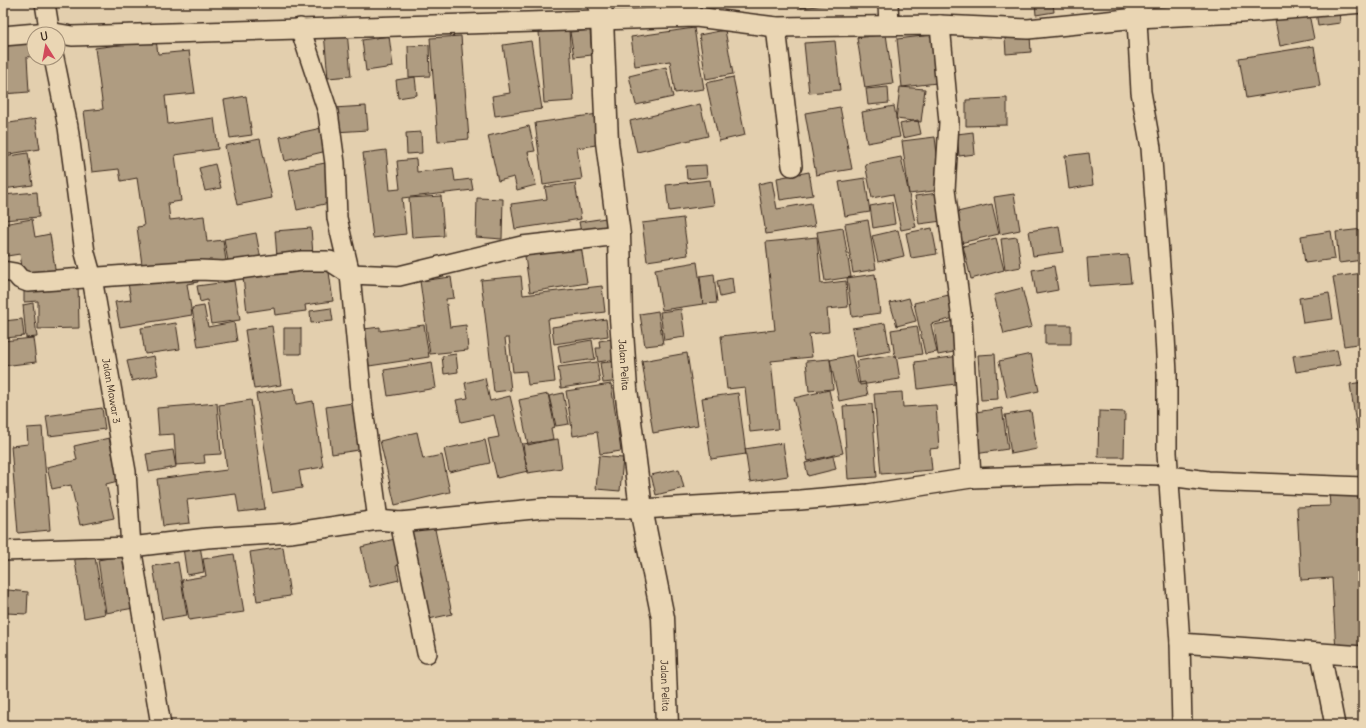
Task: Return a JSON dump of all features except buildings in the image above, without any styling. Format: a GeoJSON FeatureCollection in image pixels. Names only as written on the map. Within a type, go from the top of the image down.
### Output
{"type":"FeatureCollection","features":[{"type":"Feature","properties":{"kind":"street"},"geometry":{"type":"LineString","coordinates":[[45,3],[49,26]]}},
{"type":"Feature","properties":{"kind":"street"},"geometry":{"type":"LineString","coordinates":[[888,3],[889,25]]}},
{"type":"Feature","properties":{"kind":"street"},"geometry":{"type":"LineString","coordinates":[[66,35],[300,28],[601,11],[696,17],[776,27],[940,25],[1028,29],[1136,10],[1233,14],[1363,3]]}},
{"type":"Feature","properties":{"kind":"street"},"geometry":{"type":"LineString","coordinates":[[1136,10],[1141,92],[1151,148],[1156,199],[1157,249],[1167,374],[1169,476],[1180,643],[1182,725]]}},
{"type":"Feature","properties":{"kind":"street","name":"Jalan Pelita"},"geometry":{"type":"LineString","coordinates":[[601,11],[607,142],[619,235],[621,318],[626,389],[641,509],[663,618],[667,725]]}},
{"type":"Feature","properties":{"kind":"street"},"geometry":{"type":"LineString","coordinates":[[940,25],[948,122],[945,190],[962,320],[971,478]]}},
{"type":"Feature","properties":{"kind":"street"},"geometry":{"type":"LineString","coordinates":[[776,27],[792,166]]}},
{"type":"Feature","properties":{"kind":"street"},"geometry":{"type":"LineString","coordinates":[[300,28],[328,112],[335,163],[337,218],[350,274],[362,401],[378,520]]}},
{"type":"Feature","properties":{"kind":"street"},"geometry":{"type":"LineString","coordinates":[[3,36],[26,35]]}},
{"type":"Feature","properties":{"kind":"street","name":"Jalan Mawar 3"},"geometry":{"type":"LineString","coordinates":[[56,66],[68,127],[85,253],[92,278],[126,472],[131,547],[161,725]]}},
{"type":"Feature","properties":{"kind":"street"},"geometry":{"type":"LineString","coordinates":[[3,271],[15,273],[23,281],[92,278],[199,270],[224,270],[330,261],[350,274],[399,276],[522,246],[619,235]]}},
{"type":"Feature","properties":{"kind":"street"},"geometry":{"type":"LineString","coordinates":[[3,551],[131,547],[207,538],[290,533],[378,520],[400,522],[544,508],[641,509],[719,506],[868,494],[971,478],[1083,474],[1169,476],[1208,481],[1363,487]]}},
{"type":"Feature","properties":{"kind":"street"},"geometry":{"type":"LineString","coordinates":[[400,522],[427,653]]}},
{"type":"Feature","properties":{"kind":"street"},"geometry":{"type":"LineString","coordinates":[[1180,643],[1363,656]]}},
{"type":"Feature","properties":{"kind":"street"},"geometry":{"type":"LineString","coordinates":[[1321,654],[1335,725]]}}]}
